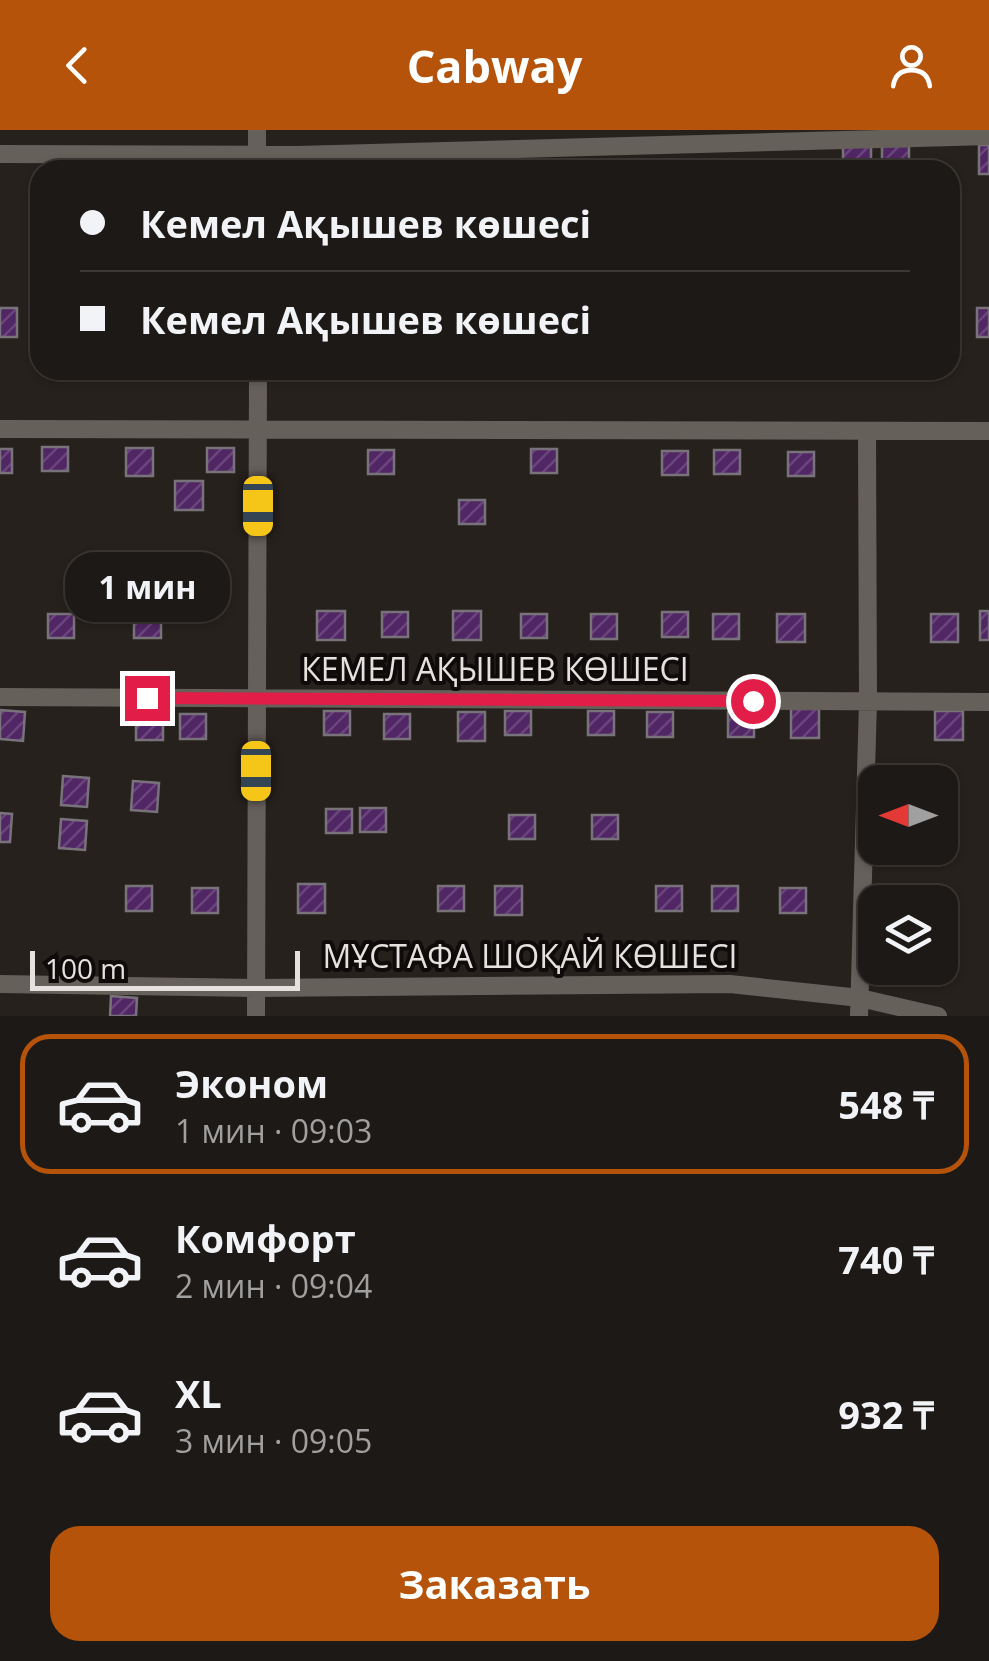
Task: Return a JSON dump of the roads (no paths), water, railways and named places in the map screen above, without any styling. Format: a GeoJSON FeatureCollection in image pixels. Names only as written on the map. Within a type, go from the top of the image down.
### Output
{"type":"FeatureCollection","features":[{"type":"Feature","properties":{"kind":"street"},"geometry":{"type":"LineString","coordinates":[[257,130],[257,160]]}},
{"type":"Feature","properties":{"kind":"street"},"geometry":{"type":"LineString","coordinates":[[313,160],[989,136]]}},
{"type":"Feature","properties":{"kind":"street"},"geometry":{"type":"LineString","coordinates":[[0,154],[193,160]]}},
{"type":"Feature","properties":{"kind":"street"},"geometry":{"type":"LineString","coordinates":[[256,1016],[258,380]]}},
{"type":"Feature","properties":{"kind":"street"},"geometry":{"type":"LineString","coordinates":[[0,429],[989,431]]}},
{"type":"Feature","properties":{"kind":"street"},"geometry":{"type":"LineString","coordinates":[[860,1007],[868,702],[867,431]]}},
{"type":"Feature","properties":{"kind":"street","name":"КЕМЕЛ АҚЫШЕВ КӨШЕСІ"},"geometry":{"type":"LineString","coordinates":[[0,698],[989,702]]}},
{"type":"Feature","properties":{"kind":"street","name":"МҰСТАФА ШОҚАЙ КӨШЕСІ"},"geometry":{"type":"LineString","coordinates":[[0,984],[256,988],[730,984],[938,1016]]}}]}
